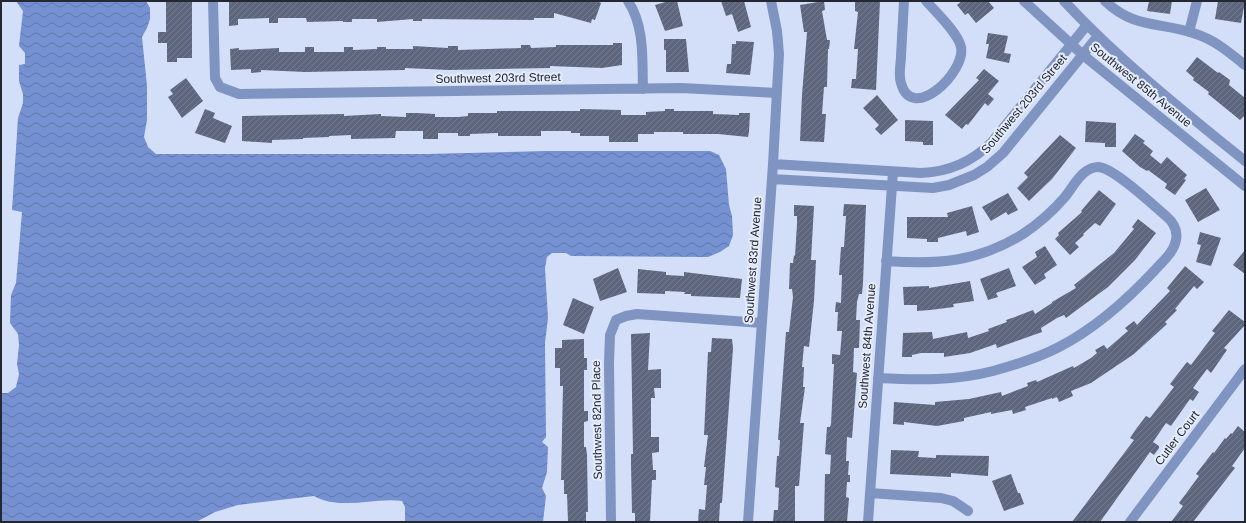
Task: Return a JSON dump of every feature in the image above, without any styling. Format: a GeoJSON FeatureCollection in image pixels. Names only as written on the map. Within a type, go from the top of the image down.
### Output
{"type":"FeatureCollection","features":[{"type":"Feature","properties":{"kind":"street","name":"Southwest 203rd Street"},"geometry":{"type":"LineString","coordinates":[[213,1],[215,78],[220,86],[230,92],[242,94],[643,89],[695,89],[777,93]]}},
{"type":"Feature","properties":{"kind":"street"},"geometry":{"type":"LineString","coordinates":[[628,1],[640,28],[643,89]]}},
{"type":"Feature","properties":{"kind":"street","name":"Southwest 83rd Avenue"},"geometry":{"type":"LineString","coordinates":[[748,522],[777,93],[779,45],[771,1]]}},
{"type":"Feature","properties":{"kind":"street"},"geometry":{"type":"LineString","coordinates":[[904,1],[900,79],[905,92],[912,96],[921,98],[928,97],[937,91],[955,68],[961,54],[958,40],[926,1]]}},
{"type":"Feature","properties":{"kind":"street","name":"Southwest 85th Avenue"},"geometry":{"type":"LineString","coordinates":[[1024,1],[1071,45],[1245,186]]}},
{"type":"Feature","properties":{"kind":"street","name":"Southwest 85th Avenue"},"geometry":{"type":"LineString","coordinates":[[1064,1],[1098,36],[1153,86],[1245,161]]}},
{"type":"Feature","properties":{"kind":"street"},"geometry":{"type":"LineString","coordinates":[[1105,1],[1118,13],[1135,21],[1153,26],[1189,32],[1222,47],[1245,65]]}},
{"type":"Feature","properties":{"kind":"street"},"geometry":{"type":"LineString","coordinates":[[1189,32],[1196,1]]}},
{"type":"Feature","properties":{"kind":"street","name":"Southwest 203rd Street"},"geometry":{"type":"LineString","coordinates":[[773,164],[921,173],[938,172],[966,162],[980,153],[997,137],[1087,25]]}},
{"type":"Feature","properties":{"kind":"street","name":"Southwest 203rd Street"},"geometry":{"type":"LineString","coordinates":[[772,179],[920,188],[949,185],[974,175],[988,167],[1011,143],[1098,36]]}},
{"type":"Feature","properties":{"kind":"street"},"geometry":{"type":"LineString","coordinates":[[878,378],[938,379],[970,376],[1022,362],[1055,349],[1100,322],[1140,286],[1172,250],[1176,241],[1176,231],[1173,223],[1166,216],[1116,175],[1106,168],[1094,167],[1082,175],[1064,198],[1038,223],[1017,237],[992,250],[966,258],[942,263],[886,261]]}},
{"type":"Feature","properties":{"kind":"street","name":"Southwest 84th Avenue"},"geometry":{"type":"LineString","coordinates":[[868,522],[893,172]]}},
{"type":"Feature","properties":{"kind":"street","name":"Southwest 82nd Place"},"geometry":{"type":"LineString","coordinates":[[611,522],[609,362],[610,335],[616,320],[626,316],[644,315],[762,323]]}},
{"type":"Feature","properties":{"kind":"street","name":"Cutler Court"},"geometry":{"type":"LineString","coordinates":[[1130,522],[1245,369]]}},
{"type":"Feature","properties":{"kind":"street"},"geometry":{"type":"LineString","coordinates":[[870,493],[941,498],[953,501],[968,511]]}},
{"type":"Feature","properties":{"kind":"water"},"geometry":{"type":"Polygon","coordinates":[[[16,1],[146,1],[150,8],[150,19],[142,37],[147,86],[147,120],[144,137],[148,147],[156,154],[426,154],[545,151],[710,151],[719,155],[726,169],[733,235],[729,246],[708,257],[571,256],[566,253],[552,253],[547,257],[545,268],[548,318],[545,343],[546,437],[542,442],[548,447],[547,472],[542,488],[546,496],[543,522],[405,522],[405,507],[402,501],[391,500],[358,503],[335,503],[314,496],[238,505],[215,512],[196,522],[1,522],[1,393],[8,393],[16,387],[19,374],[17,364],[19,345],[18,334],[10,323],[11,295],[16,283],[22,212],[12,210],[18,118],[23,103],[23,94],[19,81],[19,65],[25,64],[25,53],[19,46],[23,11],[16,1]]]}},
{"type":"Feature","properties":{"kind":"building"},"geometry":{"type":"Polygon","coordinates":[[[192,1],[192,58],[177,58],[177,62],[167,62],[167,43],[158,43],[158,32],[166,32],[166,2],[192,1]]]}},
{"type":"Feature","properties":{"kind":"building"},"geometry":{"type":"Polygon","coordinates":[[[229,1],[597,1],[601,3],[595,20],[592,19],[591,23],[554,13],[554,18],[534,18],[534,20],[422,19],[422,21],[413,21],[413,19],[377,22],[377,19],[352,19],[352,22],[307,22],[306,18],[278,18],[278,23],[269,23],[269,18],[238,19],[238,25],[229,26],[229,1]]]}},
{"type":"Feature","properties":{"kind":"building"},"geometry":{"type":"Polygon","coordinates":[[[669,1],[677,1],[683,26],[665,31],[655,5],[669,1]]]}},
{"type":"Feature","properties":{"kind":"building"},"geometry":{"type":"Polygon","coordinates":[[[721,1],[744,1],[751,27],[738,32],[732,14],[726,16],[721,1]]]}},
{"type":"Feature","properties":{"kind":"building"},"geometry":{"type":"Polygon","coordinates":[[[824,1],[825,10],[822,11],[827,40],[830,40],[828,49],[827,87],[824,87],[822,114],[826,114],[824,142],[800,141],[807,32],[804,32],[800,5],[824,1]]]}},
{"type":"Feature","properties":{"kind":"building"},"geometry":{"type":"Polygon","coordinates":[[[880,1],[876,90],[851,88],[852,79],[856,79],[858,49],[854,49],[858,12],[855,11],[855,2],[880,1]]]}},
{"type":"Feature","properties":{"kind":"building"},"geometry":{"type":"Polygon","coordinates":[[[962,1],[988,1],[994,8],[976,23],[968,13],[965,15],[957,5],[962,1]]]}},
{"type":"Feature","properties":{"kind":"building"},"geometry":{"type":"Polygon","coordinates":[[[1149,1],[1172,1],[1170,14],[1147,11],[1149,1]]]}},
{"type":"Feature","properties":{"kind":"building"},"geometry":{"type":"Polygon","coordinates":[[[1218,1],[1245,1],[1241,23],[1215,19],[1218,1]]]}},
{"type":"Feature","properties":{"kind":"building"},"geometry":{"type":"Polygon","coordinates":[[[988,33],[1008,36],[1004,53],[1011,54],[1009,63],[986,58],[989,44],[986,44],[988,33]]]}},
{"type":"Feature","properties":{"kind":"building"},"geometry":{"type":"Polygon","coordinates":[[[664,39],[686,39],[689,72],[666,72],[666,50],[664,50],[664,39]]]}},
{"type":"Feature","properties":{"kind":"building"},"geometry":{"type":"Polygon","coordinates":[[[736,41],[754,42],[750,75],[726,73],[727,64],[731,64],[732,44],[736,44],[736,41]]]}},
{"type":"Feature","properties":{"kind":"building"},"geometry":{"type":"Polygon","coordinates":[[[613,43],[622,43],[622,65],[602,68],[550,66],[550,68],[449,70],[405,68],[405,70],[305,72],[261,70],[261,72],[251,73],[251,69],[231,70],[230,49],[279,48],[279,52],[305,52],[305,47],[314,47],[314,52],[344,52],[344,47],[353,47],[353,50],[377,49],[377,47],[386,47],[386,49],[413,49],[413,46],[448,48],[448,46],[458,46],[458,50],[521,48],[521,45],[530,45],[531,48],[556,47],[556,45],[613,45],[613,43]]]}},
{"type":"Feature","properties":{"kind":"building"},"geometry":{"type":"Polygon","coordinates":[[[1197,57],[1230,80],[1229,85],[1245,98],[1245,115],[1240,120],[1208,94],[1209,92],[1193,80],[1194,78],[1186,71],[1197,57]]]}},
{"type":"Feature","properties":{"kind":"building"},"geometry":{"type":"Polygon","coordinates":[[[984,69],[999,81],[988,94],[994,99],[988,106],[985,103],[968,125],[966,124],[962,129],[945,115],[979,80],[976,78],[984,69]]]}},
{"type":"Feature","properties":{"kind":"building"},"geometry":{"type":"Polygon","coordinates":[[[186,78],[203,101],[182,118],[168,97],[173,94],[170,90],[186,78]]]}},
{"type":"Feature","properties":{"kind":"building"},"geometry":{"type":"Polygon","coordinates":[[[877,95],[898,120],[881,135],[875,129],[879,125],[863,108],[877,95]]]}},
{"type":"Feature","properties":{"kind":"building"},"geometry":{"type":"Polygon","coordinates":[[[205,109],[215,113],[213,118],[232,126],[225,143],[195,133],[205,109]]]}},
{"type":"Feature","properties":{"kind":"building"},"geometry":{"type":"Polygon","coordinates":[[[580,109],[621,110],[621,115],[646,115],[646,112],[665,111],[665,109],[674,109],[674,111],[713,111],[713,114],[739,115],[739,113],[750,113],[749,132],[748,137],[718,134],[683,134],[683,132],[654,132],[654,134],[638,134],[638,142],[609,142],[609,136],[580,136],[580,133],[571,133],[571,131],[541,131],[541,136],[498,136],[498,133],[458,136],[458,133],[438,133],[438,139],[423,139],[423,131],[396,131],[395,138],[351,139],[351,135],[272,140],[272,143],[242,141],[242,116],[344,114],[344,116],[381,114],[381,116],[406,117],[406,113],[417,113],[435,114],[435,117],[458,117],[468,116],[468,113],[497,113],[497,111],[580,111],[580,109]]]}},
{"type":"Feature","properties":{"kind":"building"},"geometry":{"type":"Polygon","coordinates":[[[905,120],[933,121],[933,145],[923,145],[923,142],[905,141],[905,120]]]}},
{"type":"Feature","properties":{"kind":"building"},"geometry":{"type":"Polygon","coordinates":[[[1086,121],[1116,123],[1116,147],[1105,147],[1105,143],[1085,142],[1086,121]]]}},
{"type":"Feature","properties":{"kind":"building"},"geometry":{"type":"Polygon","coordinates":[[[1135,134],[1145,141],[1143,143],[1153,151],[1150,155],[1161,164],[1167,157],[1187,175],[1184,179],[1186,180],[1175,195],[1165,188],[1167,184],[1148,170],[1147,171],[1140,167],[1122,151],[1135,134]]]}},
{"type":"Feature","properties":{"kind":"building"},"geometry":{"type":"Polygon","coordinates":[[[1060,135],[1076,148],[1052,179],[1029,201],[1017,188],[1028,177],[1024,173],[1060,135]]]}},
{"type":"Feature","properties":{"kind":"building"},"geometry":{"type":"Polygon","coordinates":[[[1206,188],[1220,210],[1198,222],[1185,200],[1206,188]]]}},
{"type":"Feature","properties":{"kind":"building"},"geometry":{"type":"Polygon","coordinates":[[[1099,190],[1116,204],[1100,226],[1095,223],[1083,234],[1084,235],[1075,243],[1079,247],[1070,255],[1055,239],[1059,235],[1058,233],[1082,212],[1081,211],[1099,190]]]}},
{"type":"Feature","properties":{"kind":"building"},"geometry":{"type":"Polygon","coordinates":[[[1008,193],[1018,210],[1008,215],[1006,212],[991,221],[982,207],[1008,193]]]}},
{"type":"Feature","properties":{"kind":"building"},"geometry":{"type":"Polygon","coordinates":[[[844,204],[866,205],[863,283],[862,294],[859,294],[857,302],[856,320],[860,320],[859,348],[854,348],[853,372],[857,373],[852,438],[847,437],[846,461],[849,461],[848,475],[850,475],[850,482],[847,482],[846,497],[849,498],[847,522],[824,522],[825,474],[830,474],[831,455],[825,454],[827,427],[830,427],[831,424],[834,364],[832,364],[832,354],[840,355],[842,331],[837,331],[838,312],[835,312],[836,302],[841,303],[842,275],[839,275],[841,247],[844,247],[846,216],[843,216],[844,204]]]}},
{"type":"Feature","properties":{"kind":"building"},"geometry":{"type":"Polygon","coordinates":[[[794,205],[814,206],[811,260],[816,260],[814,301],[809,347],[804,346],[802,367],[804,367],[803,387],[805,387],[800,423],[804,423],[799,486],[795,486],[795,522],[773,522],[774,510],[778,510],[779,488],[775,487],[777,456],[779,456],[780,440],[778,440],[786,332],[789,332],[793,297],[792,289],[789,289],[790,263],[793,263],[794,255],[795,256],[797,224],[797,216],[794,216],[794,205]]]}},
{"type":"Feature","properties":{"kind":"building"},"geometry":{"type":"Polygon","coordinates":[[[972,206],[979,232],[967,236],[966,231],[938,238],[938,242],[927,242],[927,239],[907,238],[907,217],[948,217],[947,213],[972,206]]]}},
{"type":"Feature","properties":{"kind":"building"},"geometry":{"type":"Polygon","coordinates":[[[1138,219],[1156,233],[1135,260],[1108,287],[1066,318],[1064,315],[1057,318],[1041,328],[1042,332],[997,348],[996,344],[970,353],[944,357],[944,353],[921,353],[912,355],[912,357],[902,357],[903,333],[932,332],[933,339],[967,332],[968,338],[989,331],[988,329],[1007,322],[1006,320],[1033,310],[1035,314],[1076,288],[1074,285],[1114,253],[1134,229],[1132,227],[1138,219]]]}},
{"type":"Feature","properties":{"kind":"building"},"geometry":{"type":"Polygon","coordinates":[[[1200,232],[1221,238],[1211,266],[1196,262],[1201,245],[1197,244],[1200,232]]]}},
{"type":"Feature","properties":{"kind":"building"},"geometry":{"type":"Polygon","coordinates":[[[1045,246],[1057,265],[1044,274],[1046,278],[1035,285],[1022,267],[1037,257],[1035,252],[1045,246]]]}},
{"type":"Feature","properties":{"kind":"building"},"geometry":{"type":"Polygon","coordinates":[[[1245,250],[1245,274],[1233,265],[1245,250]]]}},
{"type":"Feature","properties":{"kind":"building"},"geometry":{"type":"Polygon","coordinates":[[[1185,266],[1204,282],[1197,289],[1194,286],[1175,309],[1177,310],[1165,322],[1167,324],[1134,354],[1091,383],[1071,391],[1073,396],[1059,402],[1057,397],[1052,398],[1025,407],[1026,410],[1013,414],[1012,410],[991,414],[991,412],[964,418],[964,421],[937,426],[904,422],[904,425],[893,424],[894,402],[935,405],[935,402],[969,399],[1001,392],[1002,396],[1028,386],[1027,383],[1036,380],[1037,382],[1073,366],[1074,368],[1097,353],[1095,350],[1104,345],[1107,349],[1128,331],[1125,328],[1134,321],[1137,325],[1170,291],[1167,288],[1185,266]]]}},
{"type":"Feature","properties":{"kind":"building"},"geometry":{"type":"Polygon","coordinates":[[[618,268],[627,292],[600,301],[593,279],[618,268]]]}},
{"type":"Feature","properties":{"kind":"building"},"geometry":{"type":"Polygon","coordinates":[[[1009,268],[1016,286],[996,293],[998,297],[988,300],[980,279],[1009,268]]]}},
{"type":"Feature","properties":{"kind":"building"},"geometry":{"type":"Polygon","coordinates":[[[638,269],[666,272],[666,275],[684,276],[684,272],[742,279],[740,298],[691,296],[691,294],[684,294],[685,292],[665,291],[665,294],[637,293],[638,269]]]}},
{"type":"Feature","properties":{"kind":"building"},"geometry":{"type":"Polygon","coordinates":[[[970,281],[974,301],[953,304],[954,307],[917,311],[917,305],[904,305],[903,287],[929,286],[929,288],[970,281]]]}},
{"type":"Feature","properties":{"kind":"building"},"geometry":{"type":"Polygon","coordinates":[[[573,298],[594,307],[584,334],[563,325],[573,298]]]}},
{"type":"Feature","properties":{"kind":"building"},"geometry":{"type":"Polygon","coordinates":[[[1229,310],[1245,322],[1245,325],[1224,348],[1227,350],[1211,373],[1207,369],[1193,388],[1199,392],[1193,401],[1190,399],[1171,426],[1166,423],[1153,442],[1159,446],[1154,455],[1150,452],[1100,522],[1072,522],[1134,440],[1130,438],[1136,429],[1146,416],[1150,418],[1174,387],[1170,384],[1187,362],[1191,365],[1215,333],[1212,331],[1229,310]]]}},
{"type":"Feature","properties":{"kind":"building"},"geometry":{"type":"Polygon","coordinates":[[[650,333],[648,370],[661,369],[661,388],[654,388],[655,398],[651,398],[651,437],[659,437],[659,452],[652,453],[653,470],[656,470],[656,480],[652,480],[650,522],[635,522],[635,513],[632,513],[631,454],[633,454],[631,334],[650,333]]]}},
{"type":"Feature","properties":{"kind":"building"},"geometry":{"type":"Polygon","coordinates":[[[712,338],[732,339],[733,348],[722,503],[720,503],[719,522],[698,522],[699,509],[705,510],[707,485],[704,485],[706,467],[704,467],[708,435],[704,435],[708,352],[711,352],[712,338]]]}},
{"type":"Feature","properties":{"kind":"building"},"geometry":{"type":"Polygon","coordinates":[[[584,339],[584,358],[587,358],[587,370],[584,370],[584,411],[588,411],[588,421],[584,422],[584,447],[586,447],[587,455],[588,512],[586,512],[586,522],[568,522],[567,494],[564,494],[564,480],[561,480],[563,386],[560,386],[560,368],[555,368],[555,348],[562,348],[562,340],[584,339]]]}},
{"type":"Feature","properties":{"kind":"building"},"geometry":{"type":"Polygon","coordinates":[[[1238,426],[1245,432],[1245,448],[1232,466],[1235,468],[1193,522],[1171,522],[1183,506],[1179,503],[1199,476],[1196,474],[1225,438],[1226,439],[1231,433],[1232,434],[1238,426]]]}},
{"type":"Feature","properties":{"kind":"building"},"geometry":{"type":"Polygon","coordinates":[[[891,450],[919,451],[918,457],[936,458],[936,455],[989,456],[988,476],[951,473],[951,477],[890,474],[891,450]]]}},
{"type":"Feature","properties":{"kind":"building"},"geometry":{"type":"Polygon","coordinates":[[[1011,474],[1024,504],[1004,511],[992,481],[1011,474]]]}}]}
